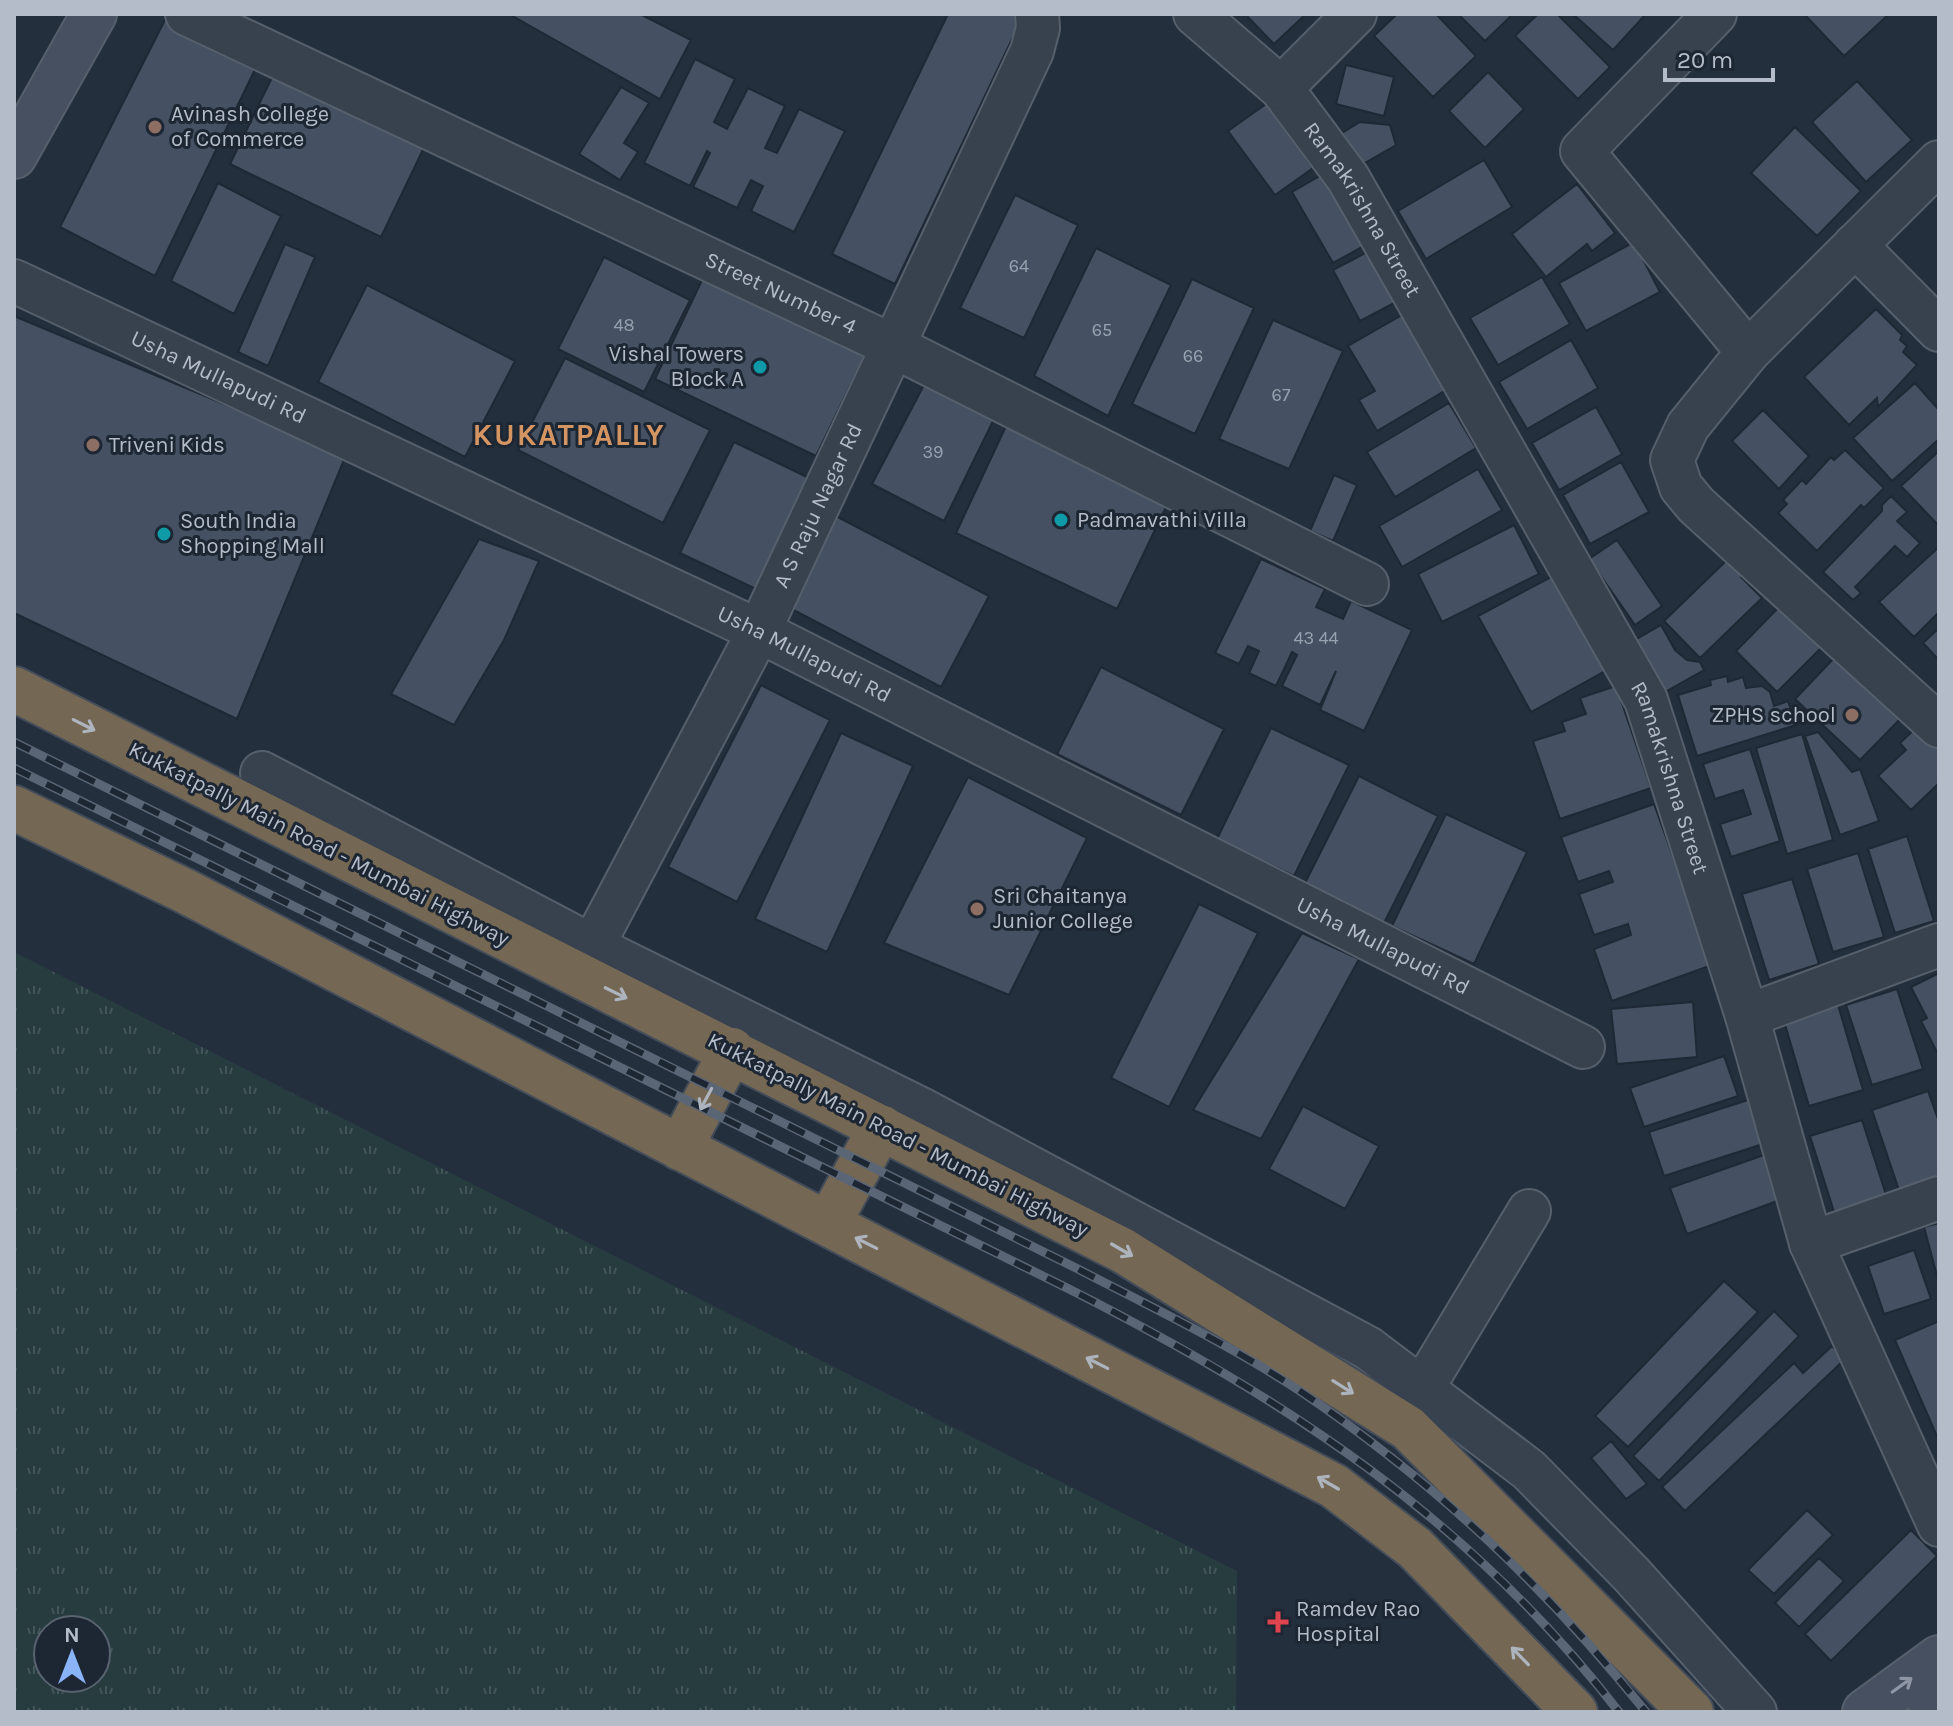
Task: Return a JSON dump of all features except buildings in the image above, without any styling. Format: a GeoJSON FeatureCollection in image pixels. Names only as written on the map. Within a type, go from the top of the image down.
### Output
{"type":"FeatureCollection","features":[{"type":"Feature","properties":{"kind":"highway","name":"Kukkatpally Main Road - Mumbai Highway"},"geometry":{"type":"LineString","coordinates":[[14,689],[585,960],[732,1050],[1122,1250],[1408,1428],[1691,1712]]}},
{"type":"Feature","properties":{"kind":"highway"},"geometry":{"type":"LineString","coordinates":[[14,808],[185,891],[1334,1486],[1415,1548],[1575,1712]]}},
{"type":"Feature","properties":{"kind":"highway"},"geometry":{"type":"LineString","coordinates":[[680,1148],[732,1050]]}},
{"type":"Feature","properties":{"kind":"highway"},"geometry":{"type":"LineString","coordinates":[[828,1224],[881,1127]]}},
{"type":"Feature","properties":{"kind":"main road"},"geometry":{"type":"LineString","coordinates":[[14,105],[66,14]]}},
{"type":"Feature","properties":{"kind":"main road"},"geometry":{"type":"LineString","coordinates":[[14,156],[94,14]]}},
{"type":"Feature","properties":{"kind":"main road"},"geometry":{"type":"LineString","coordinates":[[1865,1712],[1939,1658]]}},
{"type":"Feature","properties":{"kind":"main road"},"geometry":{"type":"LineString","coordinates":[[1931,1712],[1939,1704]]}},
{"type":"Feature","properties":{"kind":"street","name":"Street Number 4"},"geometry":{"type":"LineString","coordinates":[[187,14],[891,345],[1367,584]]}},
{"type":"Feature","properties":{"kind":"street","name":"Ramakrishna Street"},"geometry":{"type":"LineString","coordinates":[[1195,14],[1281,88],[1348,178],[1646,700],[1747,1016],[1811,1243],[1939,1525]]}},
{"type":"Feature","properties":{"kind":"street"},"geometry":{"type":"LineString","coordinates":[[1281,88],[1355,14]]}},
{"type":"Feature","properties":{"kind":"street"},"geometry":{"type":"LineString","coordinates":[[1715,14],[1582,151],[1748,352]]}},
{"type":"Feature","properties":{"kind":"street","name":"A S Raju Nagar Rd"},"geometry":{"type":"LineString","coordinates":[[585,960],[759,631],[1032,51],[1038,21]]}},
{"type":"Feature","properties":{"kind":"street"},"geometry":{"type":"LineString","coordinates":[[1939,162],[1748,352],[1688,426],[1672,460],[1681,487],[1696,505],[1939,726]]}},
{"type":"Feature","properties":{"kind":"street"},"geometry":{"type":"LineString","coordinates":[[1855,245],[1939,330]]}},
{"type":"Feature","properties":{"kind":"street","name":"Usha Mullapudi Rd"},"geometry":{"type":"LineString","coordinates":[[14,281],[759,631],[1583,1047]]}},
{"type":"Feature","properties":{"kind":"street"},"geometry":{"type":"LineString","coordinates":[[262,773],[585,960],[935,1116],[1368,1348],[1529,1470],[1631,1574],[1755,1712]]}},
{"type":"Feature","properties":{"kind":"street"},"geometry":{"type":"LineString","coordinates":[[1747,1016],[1939,945]]}},
{"type":"Feature","properties":{"kind":"street"},"geometry":{"type":"LineString","coordinates":[[1811,1243],[1939,1198]]}},
{"type":"Feature","properties":{"kind":"street"},"geometry":{"type":"LineString","coordinates":[[1422,1389],[1529,1211]]}},
{"type":"Feature","properties":{"kind":"street"},"geometry":{"type":"LineString","coordinates":[[1473,1493],[1509,1455]]}},
{"type":"Feature","properties":{"kind":"green space"},"geometry":{"type":"Polygon","coordinates":[[[14,952],[1237,1571],[1236,1712],[14,1712],[14,952]]]}},
{"type":"Feature","properties":{"kind":"railway"},"geometry":{"type":"LineString","coordinates":[[14,742],[1076,1268],[1246,1357],[1350,1426],[1442,1499],[1527,1578],[1646,1712]]}},
{"type":"Feature","properties":{"kind":"railway"},"geometry":{"type":"LineString","coordinates":[[14,768],[1067,1288],[1223,1373],[1368,1468],[1436,1522],[1500,1580],[1561,1643],[1619,1712]]}},
{"type":"Feature","properties":{"kind":"place","name":"Avinash College of Commerce"},"geometry":{"type":"Point","coordinates":[155,127]}},
{"type":"Feature","properties":{"kind":"place","name":"Vishal Towers Block A"},"geometry":{"type":"Point","coordinates":[760,367]}},
{"type":"Feature","properties":{"kind":"place","name":"Triveni Kids"},"geometry":{"type":"Point","coordinates":[93,445]}},
{"type":"Feature","properties":{"kind":"place","name":"Padmavathi Villa"},"geometry":{"type":"Point","coordinates":[1061,520]}},
{"type":"Feature","properties":{"kind":"place","name":"South India Shopping Mall"},"geometry":{"type":"Point","coordinates":[164,534]}},
{"type":"Feature","properties":{"kind":"place","name":"ZPHS school"},"geometry":{"type":"Point","coordinates":[1852,715]}},
{"type":"Feature","properties":{"kind":"place","name":"Sri Chaitanya Junior College"},"geometry":{"type":"Point","coordinates":[977,909]}},
{"type":"Feature","properties":{"kind":"place","name":"Ramdev Rao Hospital"},"geometry":{"type":"Point","coordinates":[1278,1622]}},
{"type":"Feature","properties":{"kind":"district","name":"KUKATPALLY"},"geometry":{"type":"Point","coordinates":[569,435]}}]}
